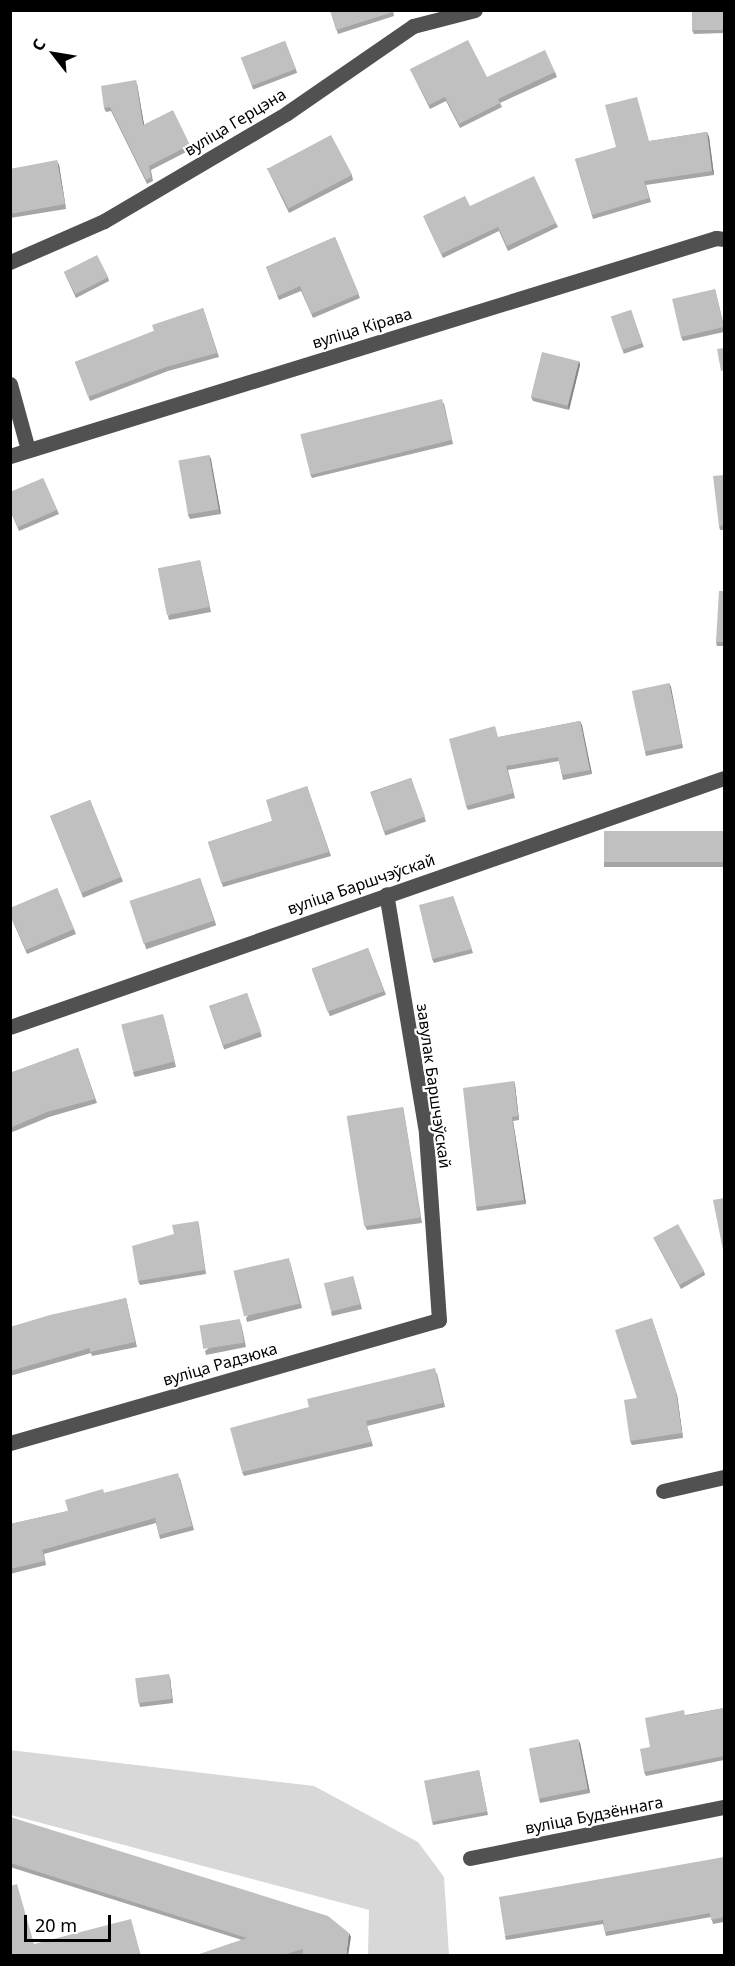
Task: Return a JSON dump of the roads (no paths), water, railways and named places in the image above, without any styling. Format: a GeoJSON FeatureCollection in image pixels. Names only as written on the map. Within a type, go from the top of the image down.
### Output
{"type":"FeatureCollection","features":[{"type":"Feature","properties":{"kind":"street","name":"вуліца Герцэна"},"geometry":{"type":"LineString","coordinates":[[10,262],[104,221],[287,113],[413,26],[475,10]]}},
{"type":"Feature","properties":{"kind":"street","name":"вуліца Кірава"},"geometry":{"type":"LineString","coordinates":[[10,456],[704,241],[724,239]]}},
{"type":"Feature","properties":{"kind":"street"},"geometry":{"type":"LineString","coordinates":[[10,384],[28,450]]}},
{"type":"Feature","properties":{"kind":"street","name":"вуліца Баршчэўскай"},"geometry":{"type":"LineString","coordinates":[[10,1027],[724,778]]}},
{"type":"Feature","properties":{"kind":"street","name":"завулак Баршчэўскай"},"geometry":{"type":"LineString","coordinates":[[386,894],[426,1131],[439,1320]]}},
{"type":"Feature","properties":{"kind":"street","name":"вуліца Радзюка"},"geometry":{"type":"LineString","coordinates":[[10,1443],[439,1320]]}},
{"type":"Feature","properties":{"kind":"street"},"geometry":{"type":"LineString","coordinates":[[663,1491],[724,1477]]}},
{"type":"Feature","properties":{"kind":"street","name":"вуліца Будзённага"},"geometry":{"type":"LineString","coordinates":[[470,1858],[724,1808]]}}]}
